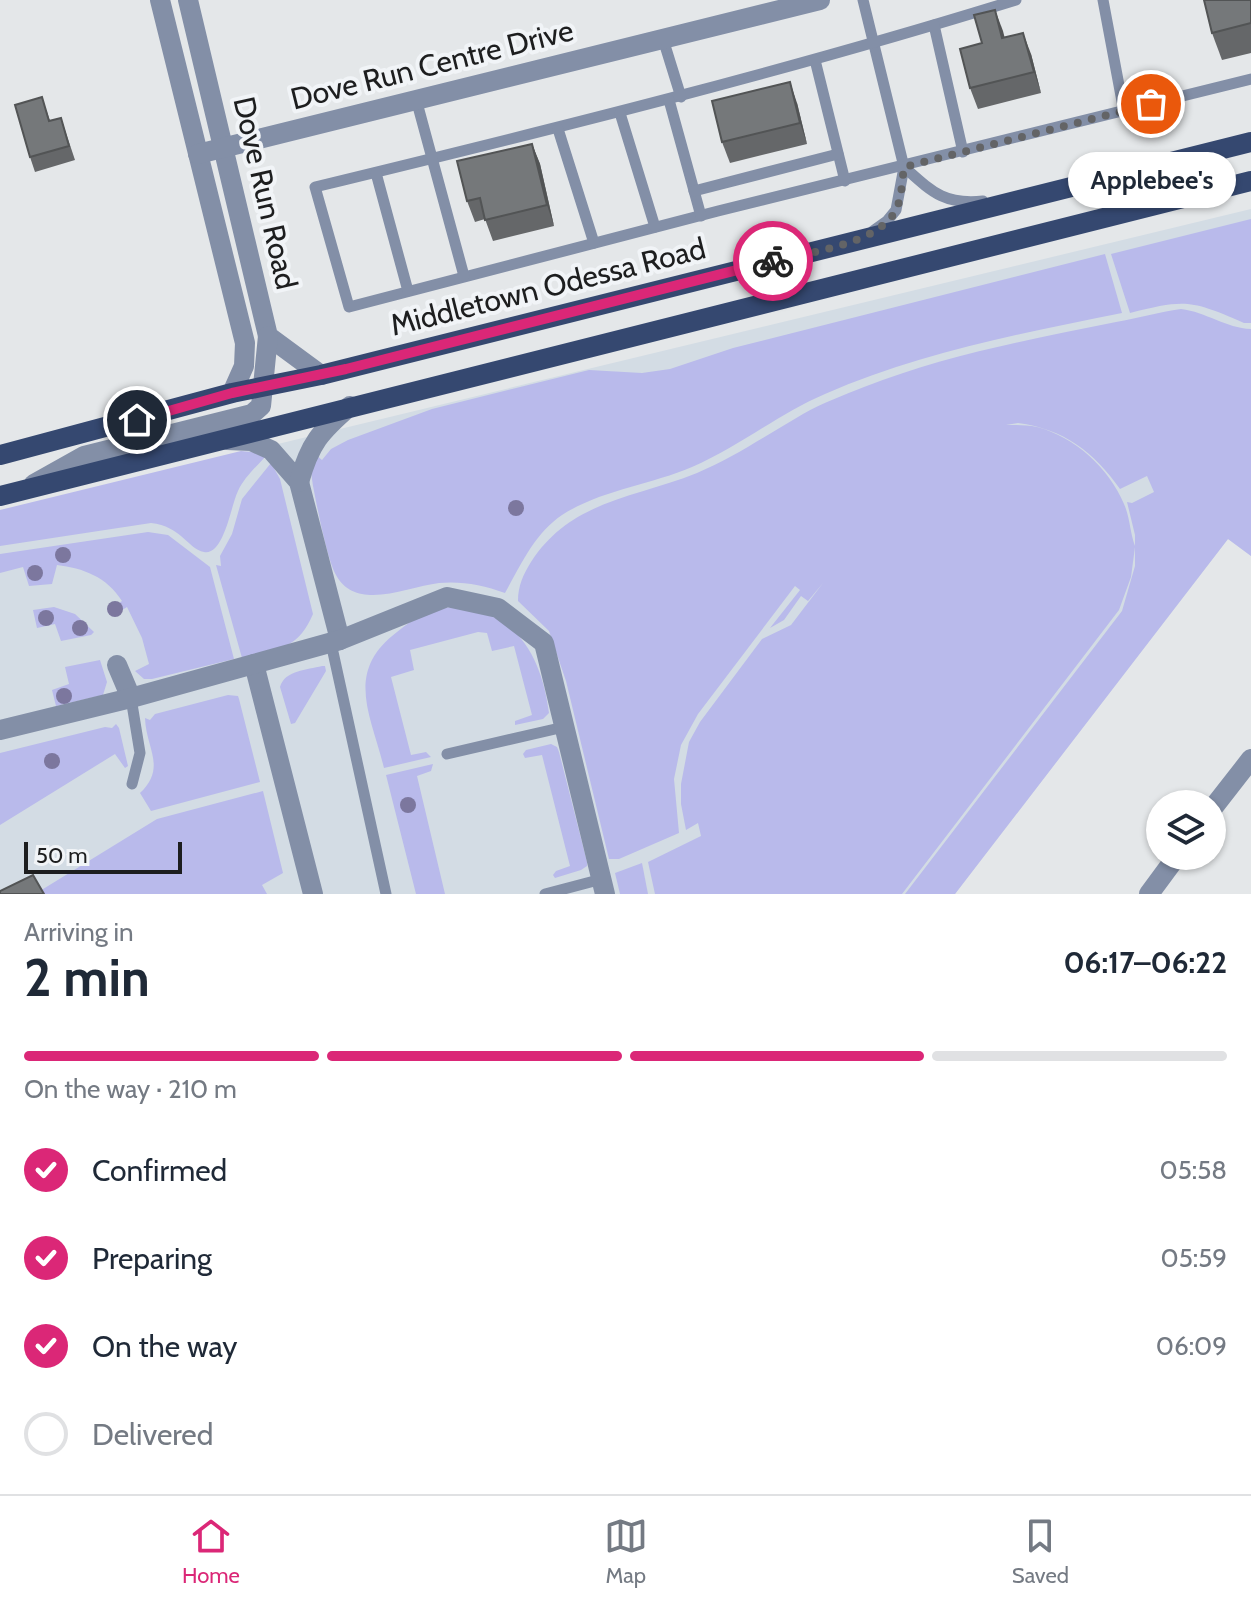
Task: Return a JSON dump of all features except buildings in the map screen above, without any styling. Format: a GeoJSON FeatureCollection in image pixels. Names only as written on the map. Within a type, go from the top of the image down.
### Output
{"type":"FeatureCollection","features":[{"type":"Feature","properties":{"kind":"main road","name":"Middletown Odessa Road"},"geometry":{"type":"LineString","coordinates":[[0,455],[232,393],[321,375],[1251,142]]}},
{"type":"Feature","properties":{"kind":"main road"},"geometry":{"type":"LineString","coordinates":[[0,496],[1251,181]]}},
{"type":"Feature","properties":{"kind":"street","name":"Dove Run Road"},"geometry":{"type":"LineString","coordinates":[[160,0],[245,343],[244,366],[232,393]]}},
{"type":"Feature","properties":{"kind":"street","name":"Dove Run Road"},"geometry":{"type":"LineString","coordinates":[[188,0],[268,336],[321,375]]}},
{"type":"Feature","properties":{"kind":"street","name":"Dove Run Centre Drive"},"geometry":{"type":"LineString","coordinates":[[198,154],[820,0]]}},
{"type":"Feature","properties":{"kind":"street"},"geometry":{"type":"LineString","coordinates":[[24,490],[84,456],[252,414],[261,406],[268,336]]}},
{"type":"Feature","properties":{"kind":"street"},"geometry":{"type":"LineString","coordinates":[[299,482],[308,452],[327,427],[350,406]]}},
{"type":"Feature","properties":{"kind":"street"},"geometry":{"type":"LineString","coordinates":[[222,440],[251,441],[271,450],[299,482],[335,641]]}},
{"type":"Feature","properties":{"kind":"street"},"geometry":{"type":"LineString","coordinates":[[0,730],[131,698],[335,641],[447,597],[498,608],[544,643],[603,886]]}},
{"type":"Feature","properties":{"kind":"street"},"geometry":{"type":"LineString","coordinates":[[254,664],[313,894]]}},
{"type":"Feature","properties":{"kind":"street"},"geometry":{"type":"LineString","coordinates":[[117,665],[131,698]]}},
{"type":"Feature","properties":{"kind":"street"},"geometry":{"type":"LineString","coordinates":[[1226,791],[1251,759]]}},
{"type":"Feature","properties":{"kind":"street"},"geometry":{"type":"LineString","coordinates":[[1149,894],[1167,870]]}},
{"type":"Feature","properties":{"kind":"lane"},"geometry":{"type":"LineString","coordinates":[[854,241],[878,228],[896,210],[904,167],[863,0]]}},
{"type":"Feature","properties":{"kind":"lane"},"geometry":{"type":"LineString","coordinates":[[1016,0],[675,99],[315,187],[349,307],[655,227],[1251,79]]}},
{"type":"Feature","properties":{"kind":"lane"},"geometry":{"type":"LineString","coordinates":[[1103,0],[1124,112]]}},
{"type":"Feature","properties":{"kind":"lane"},"geometry":{"type":"LineString","coordinates":[[934,25],[963,152]]}},
{"type":"Feature","properties":{"kind":"lane"},"geometry":{"type":"LineString","coordinates":[[663,39],[701,216]]}},
{"type":"Feature","properties":{"kind":"lane"},"geometry":{"type":"LineString","coordinates":[[815,60],[845,181]]}},
{"type":"Feature","properties":{"kind":"lane"},"geometry":{"type":"LineString","coordinates":[[416,99],[464,276]]}},
{"type":"Feature","properties":{"kind":"lane"},"geometry":{"type":"LineString","coordinates":[[620,113],[655,227]]}},
{"type":"Feature","properties":{"kind":"lane"},"geometry":{"type":"LineString","coordinates":[[558,129],[594,243]]}},
{"type":"Feature","properties":{"kind":"lane"},"geometry":{"type":"LineString","coordinates":[[694,191],[838,154]]}},
{"type":"Feature","properties":{"kind":"lane"},"geometry":{"type":"LineString","coordinates":[[904,167],[932,192],[948,201],[1018,200]]}},
{"type":"Feature","properties":{"kind":"lane"},"geometry":{"type":"LineString","coordinates":[[376,173],[408,291]]}},
{"type":"Feature","properties":{"kind":"lane"},"geometry":{"type":"LineString","coordinates":[[335,641],[386,894]]}},
{"type":"Feature","properties":{"kind":"lane"},"geometry":{"type":"LineString","coordinates":[[131,698],[140,753],[132,784]]}},
{"type":"Feature","properties":{"kind":"lane"},"geometry":{"type":"LineString","coordinates":[[447,754],[564,727]]}},
{"type":"Feature","properties":{"kind":"lane"},"geometry":{"type":"LineString","coordinates":[[545,894],[603,886]]}},
{"type":"Feature","properties":{"kind":"shaded area"},"geometry":{"type":"Polygon","coordinates":[[[1251,209],[1251,556],[1228,539],[955,894],[0,894],[0,511],[1251,209]]]}},
{"type":"Feature","properties":{"kind":"shaded area"},"geometry":{"type":"Polygon","coordinates":[[[1251,219],[1251,323],[1188,304],[1164,305],[1130,313],[1111,254],[1251,219]]]}},
{"type":"Feature","properties":{"kind":"shaded area"},"geometry":{"type":"Polygon","coordinates":[[[1105,254],[1122,313],[971,346],[860,380],[808,402],[692,467],[577,506],[544,531],[505,593],[472,584],[439,583],[369,595],[345,586],[336,575],[323,532],[311,472],[316,455],[322,460],[331,449],[348,440],[432,409],[589,370],[642,373],[670,369],[733,348],[1105,254]]]}},
{"type":"Feature","properties":{"kind":"shaded area"},"geometry":{"type":"Polygon","coordinates":[[[1181,309],[1251,329],[1251,556],[1228,539],[955,894],[905,894],[1122,611],[1135,566],[1135,547],[1131,577],[1119,610],[902,894],[655,894],[648,862],[701,836],[698,823],[686,830],[681,804],[681,784],[689,742],[700,722],[762,639],[791,625],[823,583],[808,601],[801,596],[784,620],[770,628],[800,590],[795,586],[698,714],[681,745],[674,779],[679,833],[619,859],[609,859],[566,681],[549,631],[518,601],[526,571],[547,541],[585,513],[711,467],[810,410],[864,387],[989,349],[1181,309]],[[1018,423],[1006,425],[1033,426],[1065,438],[1100,466],[1118,491],[1126,509],[1135,546],[1127,502],[1132,503],[1154,492],[1147,476],[1120,489],[1100,464],[1076,444],[1064,437],[1050,431],[1035,426],[1018,423]]]}},
{"type":"Feature","properties":{"kind":"shaded area"},"geometry":{"type":"Polygon","coordinates":[[[241,451],[260,453],[265,457],[240,486],[222,538],[211,551],[198,550],[170,528],[151,523],[0,546],[0,510],[241,451]]]}},
{"type":"Feature","properties":{"kind":"shaded area"},"geometry":{"type":"Polygon","coordinates":[[[271,463],[280,479],[313,614],[293,642],[242,658],[216,565],[221,566],[220,556],[232,534],[242,499],[271,463]]]}},
{"type":"Feature","properties":{"kind":"shaded area"},"geometry":{"type":"Polygon","coordinates":[[[148,532],[168,535],[210,567],[234,659],[144,679],[135,671],[149,664],[142,638],[127,607],[114,615],[109,613],[122,601],[102,580],[85,571],[57,565],[52,584],[29,586],[23,567],[0,573],[0,554],[148,532]]]}},
{"type":"Feature","properties":{"kind":"shaded area"},"geometry":{"type":"Polygon","coordinates":[[[54,607],[75,614],[94,632],[61,641],[55,624],[37,628],[33,610],[54,607]]]}},
{"type":"Feature","properties":{"kind":"shaded area"},"geometry":{"type":"Polygon","coordinates":[[[453,607],[490,615],[515,632],[538,669],[549,713],[543,719],[515,725],[515,721],[532,715],[514,646],[492,651],[487,633],[478,632],[410,650],[414,670],[391,677],[411,755],[426,752],[431,757],[384,768],[368,712],[366,679],[371,663],[381,647],[410,622],[430,612],[453,607]]]}},
{"type":"Feature","properties":{"kind":"shaded area"},"geometry":{"type":"Polygon","coordinates":[[[100,660],[107,682],[103,695],[56,706],[52,690],[69,684],[65,667],[100,660]]]}},
{"type":"Feature","properties":{"kind":"shaded area"},"geometry":{"type":"Polygon","coordinates":[[[325,666],[326,671],[295,723],[291,724],[280,687],[283,681],[297,672],[325,666]]]}},
{"type":"Feature","properties":{"kind":"shaded area"},"geometry":{"type":"Polygon","coordinates":[[[228,695],[238,696],[260,782],[151,811],[140,793],[148,784],[154,766],[145,718],[150,720],[155,714],[228,695]]]}},
{"type":"Feature","properties":{"kind":"shaded area"},"geometry":{"type":"Polygon","coordinates":[[[116,724],[128,766],[125,768],[115,754],[0,825],[0,753],[105,727],[112,728],[116,724]]]}},
{"type":"Feature","properties":{"kind":"shaded area"},"geometry":{"type":"Polygon","coordinates":[[[551,744],[559,752],[587,862],[581,870],[555,878],[553,875],[556,871],[570,866],[542,755],[525,758],[523,754],[526,750],[551,744]]]}},
{"type":"Feature","properties":{"kind":"shaded area"},"geometry":{"type":"Polygon","coordinates":[[[433,764],[431,771],[417,776],[445,894],[416,894],[386,775],[433,764]]]}},
{"type":"Feature","properties":{"kind":"shaded area"},"geometry":{"type":"Polygon","coordinates":[[[263,791],[283,873],[262,885],[267,894],[35,894],[157,819],[263,791]]]}},
{"type":"Feature","properties":{"kind":"shaded area"},"geometry":{"type":"Polygon","coordinates":[[[642,863],[648,894],[620,894],[615,873],[642,863]]]}},
{"type":"Feature","properties":{"kind":"way so far"},"geometry":{"type":"LineString","coordinates":[[773,261],[854,241],[878,228],[896,210],[904,167],[1151,104]]}},
{"type":"Feature","properties":{"kind":"place","name":"Applebee's"},"geometry":{"type":"Point","coordinates":[1151,104]}},
{"type":"Feature","properties":{"kind":"route"},"geometry":{"type":"LineString","coordinates":[[137,420],[232,393],[346,369],[773,261]]}}]}
